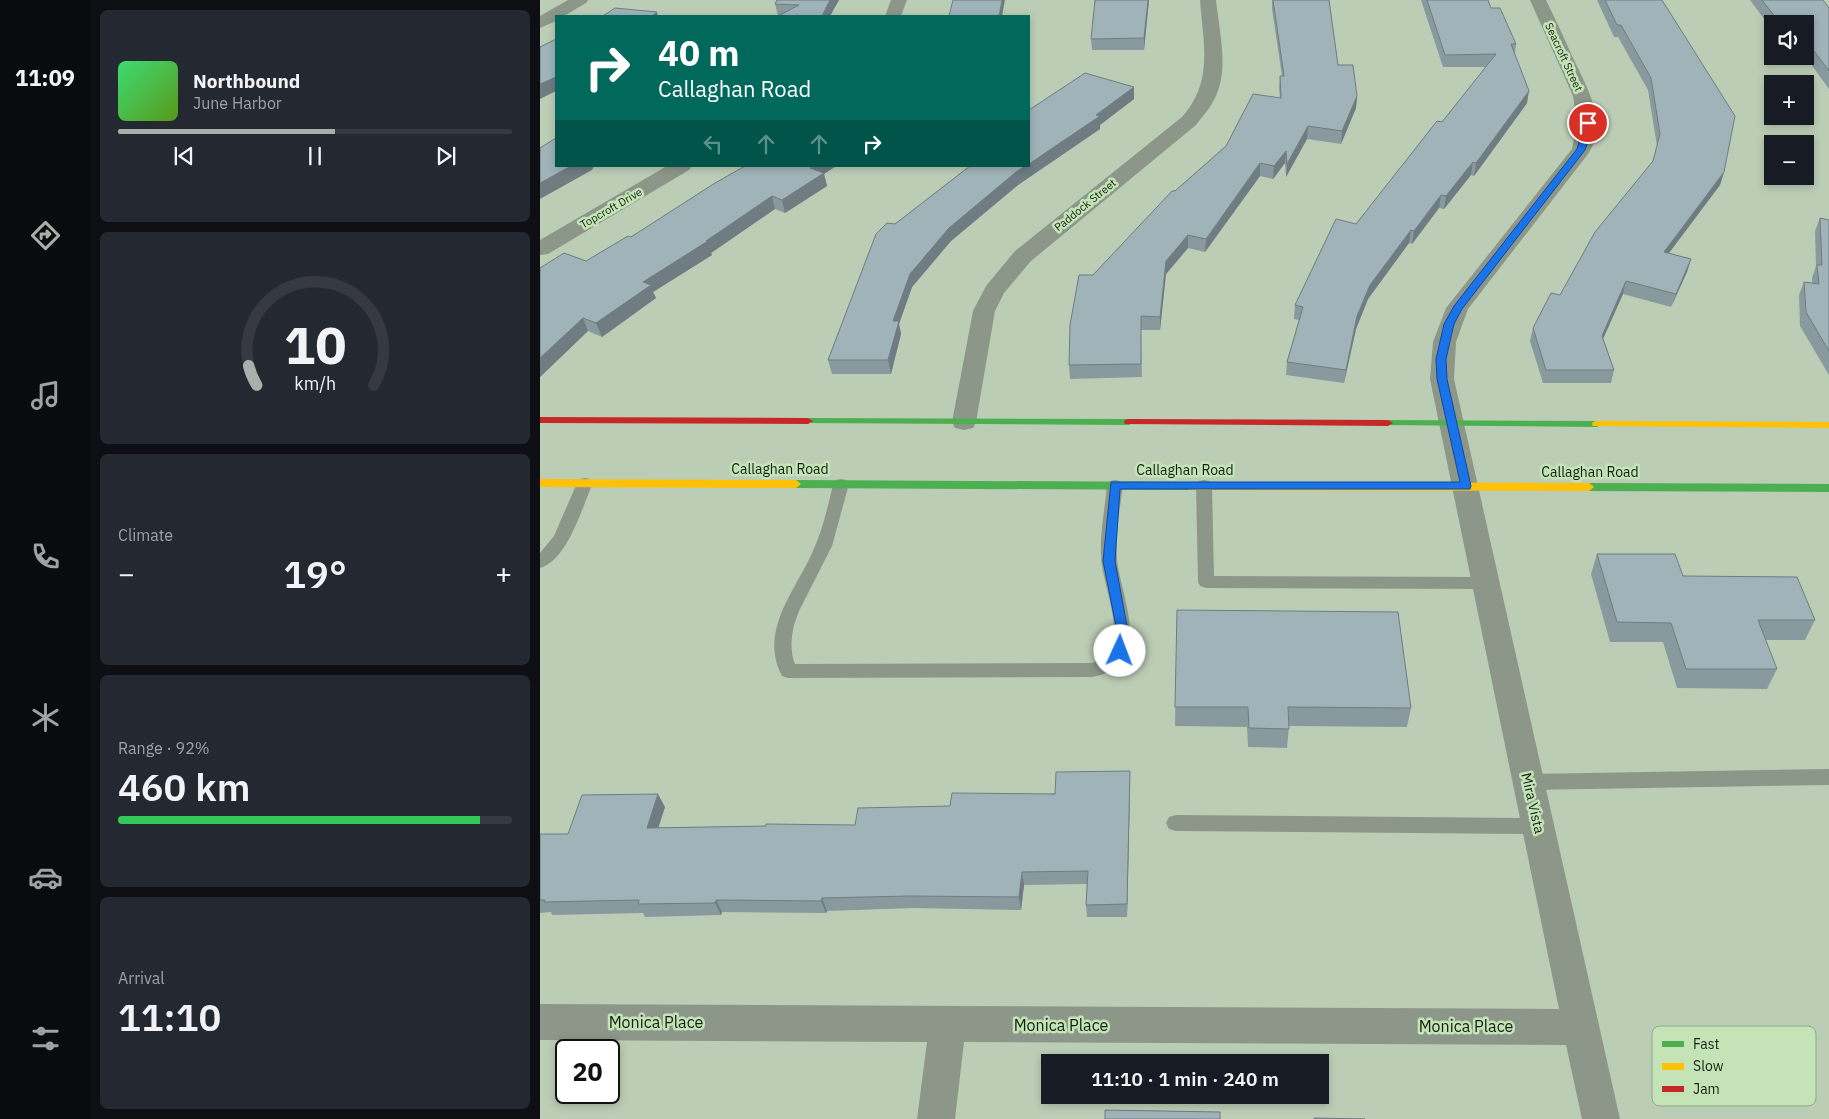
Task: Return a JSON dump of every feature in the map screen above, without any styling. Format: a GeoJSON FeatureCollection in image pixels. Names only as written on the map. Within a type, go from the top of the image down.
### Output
{"type":"FeatureCollection","features":[{"type":"Feature","properties":{"kind":"street"},"geometry":{"type":"LineString","coordinates":[[540,23],[580,0]]}},
{"type":"Feature","properties":{"kind":"street"},"geometry":{"type":"LineString","coordinates":[[894,15],[899,0]]}},
{"type":"Feature","properties":{"kind":"street","name":"Paddock Street"},"geometry":{"type":"LineString","coordinates":[[964,422],[984,311],[994,291],[1023,256],[1189,121],[1207,96],[1212,71],[1208,0]]}},
{"type":"Feature","properties":{"kind":"street","name":"Seacroft Street"},"geometry":{"type":"LineString","coordinates":[[1466,486],[1442,379],[1441,359],[1449,324],[1457,308],[1581,150],[1586,136],[1587,116],[1582,96],[1538,0]]}},
{"type":"Feature","properties":{"kind":"street","name":"Topcroft Drive"},"geometry":{"type":"LineString","coordinates":[[540,249],[680,167]]}},
{"type":"Feature","properties":{"kind":"street"},"geometry":{"type":"LineString","coordinates":[[540,420],[1829,424]]}},
{"type":"Feature","properties":{"kind":"street","name":"Callaghan Road"},"geometry":{"type":"LineString","coordinates":[[540,483],[1829,488]]}},
{"type":"Feature","properties":{"kind":"street","name":"Mira Vista"},"geometry":{"type":"LineString","coordinates":[[1466,486],[1485,583],[1601,1119]]}},
{"type":"Feature","properties":{"kind":"street","name":"Monica Place"},"geometry":{"type":"LineString","coordinates":[[540,1022],[1582,1027]]}},
{"type":"Feature","properties":{"kind":"street"},"geometry":{"type":"LineString","coordinates":[[936,1119],[948,1024]]}},
{"type":"Feature","properties":{"kind":"lane"},"geometry":{"type":"LineString","coordinates":[[540,562],[549,557],[561,537],[585,483]]}},
{"type":"Feature","properties":{"kind":"lane"},"geometry":{"type":"LineString","coordinates":[[841,484],[832,523],[820,555],[790,610],[783,637],[783,660],[788,671],[1093,670],[1104,668],[1115,660],[1120,651],[1122,626],[1109,561],[1115,485]]}},
{"type":"Feature","properties":{"kind":"lane"},"geometry":{"type":"LineString","coordinates":[[1204,485],[1206,582],[1485,583]]}},
{"type":"Feature","properties":{"kind":"lane"},"geometry":{"type":"LineString","coordinates":[[1528,782],[1829,777]]}},
{"type":"Feature","properties":{"kind":"lane"},"geometry":{"type":"LineString","coordinates":[[1176,823],[1539,826]]}},
{"type":"Feature","properties":{"kind":"building"},"geometry":{"type":"Polygon","coordinates":[[[777,0],[830,0],[822,15],[780,15],[799,5],[775,4],[777,0]]]}},
{"type":"Feature","properties":{"kind":"building"},"geometry":{"type":"Polygon","coordinates":[[[953,0],[1002,0],[999,15],[949,15],[953,0]]]}},
{"type":"Feature","properties":{"kind":"building"},"geometry":{"type":"Polygon","coordinates":[[[1095,0],[1148,0],[1144,38],[1091,39],[1095,0]]]}},
{"type":"Feature","properties":{"kind":"building"},"geometry":{"type":"Polygon","coordinates":[[[1273,0],[1329,0],[1338,65],[1353,65],[1357,96],[1342,131],[1308,126],[1287,164],[1286,151],[1274,166],[1260,163],[1206,239],[1188,235],[1166,261],[1160,317],[1141,316],[1141,364],[1069,365],[1070,325],[1079,275],[1093,275],[1172,191],[1175,191],[1226,146],[1253,94],[1281,98],[1280,76],[1284,76],[1273,0]]]}},
{"type":"Feature","properties":{"kind":"building"},"geometry":{"type":"Polygon","coordinates":[[[1427,0],[1488,0],[1491,8],[1500,8],[1516,44],[1511,44],[1529,91],[1476,163],[1473,162],[1446,196],[1441,195],[1414,231],[1411,230],[1370,285],[1357,316],[1346,370],[1287,362],[1303,307],[1295,305],[1336,219],[1356,224],[1437,121],[1442,122],[1496,54],[1445,55],[1427,0]]]}},
{"type":"Feature","properties":{"kind":"building"},"geometry":{"type":"Polygon","coordinates":[[[1605,0],[1662,0],[1735,116],[1724,172],[1664,252],[1691,259],[1676,294],[1626,281],[1602,336],[1614,370],[1546,370],[1533,328],[1551,293],[1560,295],[1595,232],[1653,161],[1660,134],[1651,78],[1621,25],[1617,25],[1605,0]]]}},
{"type":"Feature","properties":{"kind":"building"},"geometry":{"type":"Polygon","coordinates":[[[1762,0],[1823,0],[1829,8],[1829,71],[1814,51],[1814,15],[1774,15],[1762,0]]]}},
{"type":"Feature","properties":{"kind":"building"},"geometry":{"type":"Polygon","coordinates":[[[615,8],[657,12],[653,15],[604,15],[615,8]]]}},
{"type":"Feature","properties":{"kind":"building"},"geometry":{"type":"Polygon","coordinates":[[[555,40],[555,77],[540,84],[540,47],[555,40]]]}},
{"type":"Feature","properties":{"kind":"building"},"geometry":{"type":"Polygon","coordinates":[[[1085,73],[1134,87],[1096,115],[1100,116],[1030,163],[1030,109],[1085,73]]]}},
{"type":"Feature","properties":{"kind":"building"},"geometry":{"type":"Polygon","coordinates":[[[555,139],[555,167],[569,167],[540,183],[540,148],[555,139]]]}},
{"type":"Feature","properties":{"kind":"building"},"geometry":{"type":"Polygon","coordinates":[[[743,167],[812,167],[810,168],[824,173],[782,200],[772,196],[706,241],[708,241],[643,282],[651,285],[596,323],[583,318],[540,358],[540,268],[564,253],[586,261],[628,236],[631,237],[743,167]]]}},
{"type":"Feature","properties":{"kind":"building"},"geometry":{"type":"Polygon","coordinates":[[[969,167],[1024,167],[949,228],[910,274],[893,321],[899,321],[888,360],[828,360],[876,234],[887,223],[895,224],[969,167]]]}},
{"type":"Feature","properties":{"kind":"building"},"geometry":{"type":"Polygon","coordinates":[[[1820,218],[1829,220],[1829,351],[1806,312],[1804,282],[1819,284],[1817,265],[1822,265],[1820,218]]]}},
{"type":"Feature","properties":{"kind":"building"},"geometry":{"type":"Polygon","coordinates":[[[1597,554],[1675,554],[1683,576],[1797,577],[1815,620],[1758,620],[1777,669],[1686,669],[1671,623],[1617,622],[1597,554]]]}},
{"type":"Feature","properties":{"kind":"building"},"geometry":{"type":"Polygon","coordinates":[[[1177,610],[1398,612],[1411,708],[1288,707],[1289,729],[1249,728],[1248,707],[1175,707],[1177,610]]]}},
{"type":"Feature","properties":{"kind":"building"},"geometry":{"type":"Polygon","coordinates":[[[1130,771],[1127,904],[1086,905],[1088,871],[1022,872],[1019,897],[909,896],[822,898],[821,901],[716,900],[715,903],[638,904],[639,900],[544,902],[545,900],[540,900],[540,834],[568,834],[582,795],[658,794],[647,828],[766,826],[766,824],[855,825],[858,808],[950,806],[952,793],[1055,794],[1056,772],[1130,771]]]}},
{"type":"Feature","properties":{"kind":"building"},"geometry":{"type":"Polygon","coordinates":[[[1105,1110],[1220,1112],[1220,1119],[1105,1119],[1105,1110]]]}},
{"type":"Feature","properties":{"kind":"building"},"geometry":{"type":"Polygon","coordinates":[[[1314,1118],[1365,1119],[1314,1119],[1314,1118]]]}},
{"type":"Feature","properties":{"kind":"traffic: fast"},"geometry":{"type":"LineString","coordinates":[[808,421],[1129,422]]}},
{"type":"Feature","properties":{"kind":"traffic: fast"},"geometry":{"type":"LineString","coordinates":[[1388,423],[1597,424]]}},
{"type":"Feature","properties":{"kind":"traffic: fast"},"geometry":{"type":"LineString","coordinates":[[796,484],[1189,486]]}},
{"type":"Feature","properties":{"kind":"traffic: fast"},"geometry":{"type":"LineString","coordinates":[[1589,487],[1829,488]]}},
{"type":"Feature","properties":{"kind":"traffic: slow"},"geometry":{"type":"LineString","coordinates":[[1597,424],[1829,425]]}},
{"type":"Feature","properties":{"kind":"traffic: slow"},"geometry":{"type":"LineString","coordinates":[[540,483],[796,484]]}},
{"type":"Feature","properties":{"kind":"traffic: slow"},"geometry":{"type":"LineString","coordinates":[[1189,486],[1589,487]]}},
{"type":"Feature","properties":{"kind":"traffic: jam"},"geometry":{"type":"LineString","coordinates":[[540,420],[808,421]]}},
{"type":"Feature","properties":{"kind":"traffic: jam"},"geometry":{"type":"LineString","coordinates":[[1129,422],[1388,423]]}},
{"type":"Feature","properties":{"kind":"route"},"geometry":{"type":"LineString","coordinates":[[1120,651],[1122,626],[1109,561],[1115,485],[1466,486],[1442,379],[1441,359],[1449,324],[1457,308],[1581,150],[1588,123]]}}]}
